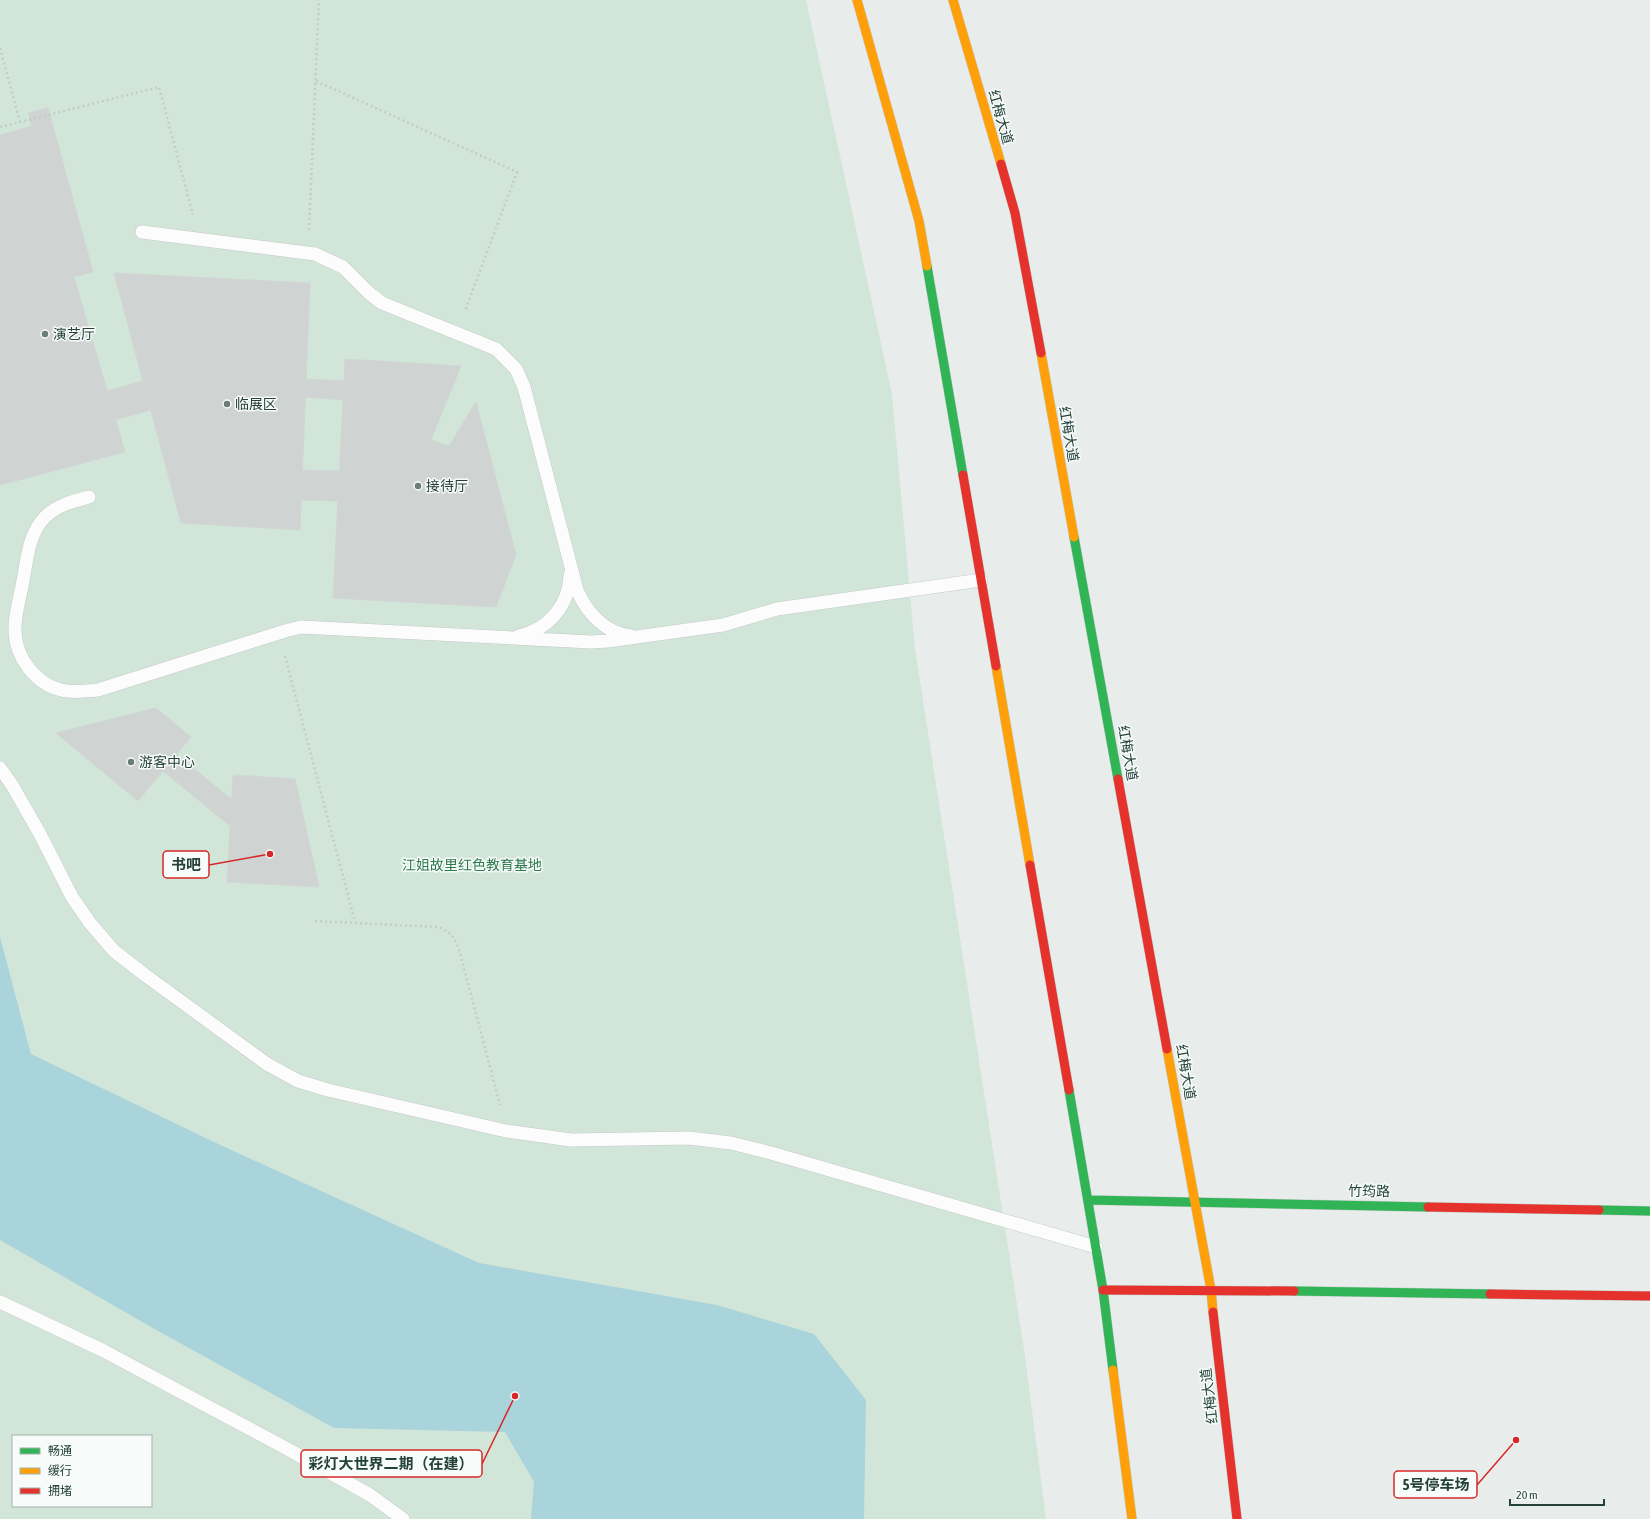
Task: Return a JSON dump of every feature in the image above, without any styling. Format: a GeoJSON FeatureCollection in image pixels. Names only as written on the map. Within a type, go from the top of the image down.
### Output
{"type":"FeatureCollection","features":[{"type":"Feature","properties":{"kind":"main road"},"geometry":{"type":"LineString","coordinates":[[857,0],[919,221],[1096,1247],[1103,1290],[1132,1519]]}},
{"type":"Feature","properties":{"kind":"main road","name":"红梅大道"},"geometry":{"type":"LineString","coordinates":[[953,0],[1014,213],[1211,1290],[1237,1519]]}},
{"type":"Feature","properties":{"kind":"main road","name":"竹筠路"},"geometry":{"type":"LineString","coordinates":[[1088,1200],[1650,1212]]}},
{"type":"Feature","properties":{"kind":"main road"},"geometry":{"type":"LineString","coordinates":[[1103,1290],[1650,1296]]}},
{"type":"Feature","properties":{"kind":"lane"},"geometry":{"type":"LineString","coordinates":[[142,232],[315,254],[343,267],[369,293],[382,303],[496,349],[516,369],[524,387],[577,590],[582,602],[601,624],[625,636],[639,637]]}},
{"type":"Feature","properties":{"kind":"lane"},"geometry":{"type":"LineString","coordinates":[[89,497],[68,503],[45,516],[33,536],[28,549],[15,620],[17,646],[32,673],[41,680],[60,690],[78,692],[98,690],[300,627],[591,642],[723,625],[777,609],[981,580]]}},
{"type":"Feature","properties":{"kind":"lane"},"geometry":{"type":"LineString","coordinates":[[512,638],[534,632],[555,616],[567,596],[571,567]]}},
{"type":"Feature","properties":{"kind":"lane"},"geometry":{"type":"LineString","coordinates":[[0,768],[12,785],[33,822],[72,897],[90,923],[114,951],[144,975],[267,1064],[298,1081],[328,1090],[506,1131],[571,1140],[689,1138],[731,1144],[771,1153],[1096,1247]]}},
{"type":"Feature","properties":{"kind":"lane"},"geometry":{"type":"LineString","coordinates":[[0,1302],[102,1350],[282,1446],[370,1495],[403,1519]]}},
{"type":"Feature","properties":{"kind":"path"},"geometry":{"type":"LineString","coordinates":[[308,252],[319,0]]}},
{"type":"Feature","properties":{"kind":"path"},"geometry":{"type":"LineString","coordinates":[[0,48],[20,122]]}},
{"type":"Feature","properties":{"kind":"path"},"geometry":{"type":"LineString","coordinates":[[316,81],[517,172],[457,332]]}},
{"type":"Feature","properties":{"kind":"path"},"geometry":{"type":"LineString","coordinates":[[0,127],[159,87],[200,239]]}},
{"type":"Feature","properties":{"kind":"path"},"geometry":{"type":"LineString","coordinates":[[279,633],[355,922]]}},
{"type":"Feature","properties":{"kind":"path"},"geometry":{"type":"LineString","coordinates":[[315,920],[438,927],[453,935],[506,1131]]}},
{"type":"Feature","properties":{"kind":"green space","name":"江姐故里红色教育基地"},"geometry":{"type":"Polygon","coordinates":[[[0,0],[806,0],[892,394],[915,649],[1025,1356],[1046,1519],[0,1519],[0,0]]]}},
{"type":"Feature","properties":{"kind":"water"},"geometry":{"type":"Polygon","coordinates":[[[0,937],[31,1054],[214,1142],[479,1263],[717,1305],[814,1334],[866,1400],[864,1519],[531,1519],[534,1482],[505,1432],[334,1428],[151,1327],[0,1240],[0,937]]]}},
{"type":"Feature","properties":{"kind":"building","name":"演艺厅"},"geometry":{"type":"Polygon","coordinates":[[[48,108],[93,272],[74,277],[125,452],[0,485],[0,135],[32,126],[28,113],[48,108]]]}},
{"type":"Feature","properties":{"kind":"building","name":"临展区"},"geometry":{"type":"Polygon","coordinates":[[[114,273],[310,283],[300,530],[181,523],[114,273]]]}},
{"type":"Feature","properties":{"kind":"building","name":"接待厅"},"geometry":{"type":"Polygon","coordinates":[[[345,359],[461,366],[431,440],[449,446],[476,402],[516,555],[496,607],[333,598],[345,359]]]}},
{"type":"Feature","properties":{"kind":"building"},"geometry":{"type":"Polygon","coordinates":[[[306,379],[344,381],[343,400],[305,397],[306,379]]]}},
{"type":"Feature","properties":{"kind":"building"},"geometry":{"type":"Polygon","coordinates":[[[143,381],[151,410],[115,420],[107,391],[143,381]]]}},
{"type":"Feature","properties":{"kind":"building"},"geometry":{"type":"Polygon","coordinates":[[[302,470],[339,471],[338,501],[301,500],[302,470]]]}},
{"type":"Feature","properties":{"kind":"building","name":"游客中心"},"geometry":{"type":"Polygon","coordinates":[[[156,708],[191,737],[138,801],[56,733],[156,708]]]}},
{"type":"Feature","properties":{"kind":"building"},"geometry":{"type":"Polygon","coordinates":[[[177,754],[232,800],[230,826],[163,771],[177,754]]]}},
{"type":"Feature","properties":{"kind":"building"},"geometry":{"type":"Polygon","coordinates":[[[233,776],[295,779],[319,887],[227,882],[233,776]]]}},
{"type":"Feature","properties":{"kind":"traffic: fast"},"geometry":{"type":"LineString","coordinates":[[927,266],[963,475]]}},
{"type":"Feature","properties":{"kind":"traffic: fast"},"geometry":{"type":"LineString","coordinates":[[1074,537],[1118,779]]}},
{"type":"Feature","properties":{"kind":"traffic: fast"},"geometry":{"type":"LineString","coordinates":[[1069,1090],[1103,1290],[1113,1370]]}},
{"type":"Feature","properties":{"kind":"traffic: fast"},"geometry":{"type":"LineString","coordinates":[[1088,1200],[1428,1207]]}},
{"type":"Feature","properties":{"kind":"traffic: fast"},"geometry":{"type":"LineString","coordinates":[[1599,1210],[1650,1211]]}},
{"type":"Feature","properties":{"kind":"traffic: fast"},"geometry":{"type":"LineString","coordinates":[[1294,1291],[1490,1294]]}},
{"type":"Feature","properties":{"kind":"traffic: slow"},"geometry":{"type":"LineString","coordinates":[[857,0],[919,221],[927,266]]}},
{"type":"Feature","properties":{"kind":"traffic: slow"},"geometry":{"type":"LineString","coordinates":[[953,0],[1001,164]]}},
{"type":"Feature","properties":{"kind":"traffic: slow"},"geometry":{"type":"LineString","coordinates":[[1041,353],[1074,537]]}},
{"type":"Feature","properties":{"kind":"traffic: slow"},"geometry":{"type":"LineString","coordinates":[[996,666],[1030,865]]}},
{"type":"Feature","properties":{"kind":"traffic: slow"},"geometry":{"type":"LineString","coordinates":[[1167,1049],[1211,1290],[1213,1312]]}},
{"type":"Feature","properties":{"kind":"traffic: slow"},"geometry":{"type":"LineString","coordinates":[[1113,1370],[1132,1519]]}},
{"type":"Feature","properties":{"kind":"traffic: jam"},"geometry":{"type":"LineString","coordinates":[[1001,164],[1015,213],[1041,353]]}},
{"type":"Feature","properties":{"kind":"traffic: jam"},"geometry":{"type":"LineString","coordinates":[[963,475],[996,666]]}},
{"type":"Feature","properties":{"kind":"traffic: jam"},"geometry":{"type":"LineString","coordinates":[[1118,779],[1167,1049]]}},
{"type":"Feature","properties":{"kind":"traffic: jam"},"geometry":{"type":"LineString","coordinates":[[1030,865],[1069,1090]]}},
{"type":"Feature","properties":{"kind":"traffic: jam"},"geometry":{"type":"LineString","coordinates":[[1428,1207],[1599,1210]]}},
{"type":"Feature","properties":{"kind":"traffic: jam"},"geometry":{"type":"LineString","coordinates":[[1103,1290],[1294,1291]]}},
{"type":"Feature","properties":{"kind":"traffic: jam"},"geometry":{"type":"LineString","coordinates":[[1490,1294],[1650,1296]]}},
{"type":"Feature","properties":{"kind":"traffic: jam"},"geometry":{"type":"LineString","coordinates":[[1213,1312],[1237,1519]]}},
{"type":"Feature","properties":{"kind":"place","name":"演艺厅"},"geometry":{"type":"Point","coordinates":[45,334]}},
{"type":"Feature","properties":{"kind":"place","name":"临展区"},"geometry":{"type":"Point","coordinates":[227,404]}},
{"type":"Feature","properties":{"kind":"place","name":"接待厅"},"geometry":{"type":"Point","coordinates":[418,486]}},
{"type":"Feature","properties":{"kind":"place","name":"游客中心"},"geometry":{"type":"Point","coordinates":[131,762]}},
{"type":"Feature","properties":{"kind":"place","name":"书吧"},"geometry":{"type":"Point","coordinates":[270,854]}},
{"type":"Feature","properties":{"kind":"place","name":"彩灯大世界二期（在建）"},"geometry":{"type":"Point","coordinates":[515,1396]}},
{"type":"Feature","properties":{"kind":"place","name":"5号停车场"},"geometry":{"type":"Point","coordinates":[1516,1440]}}]}
